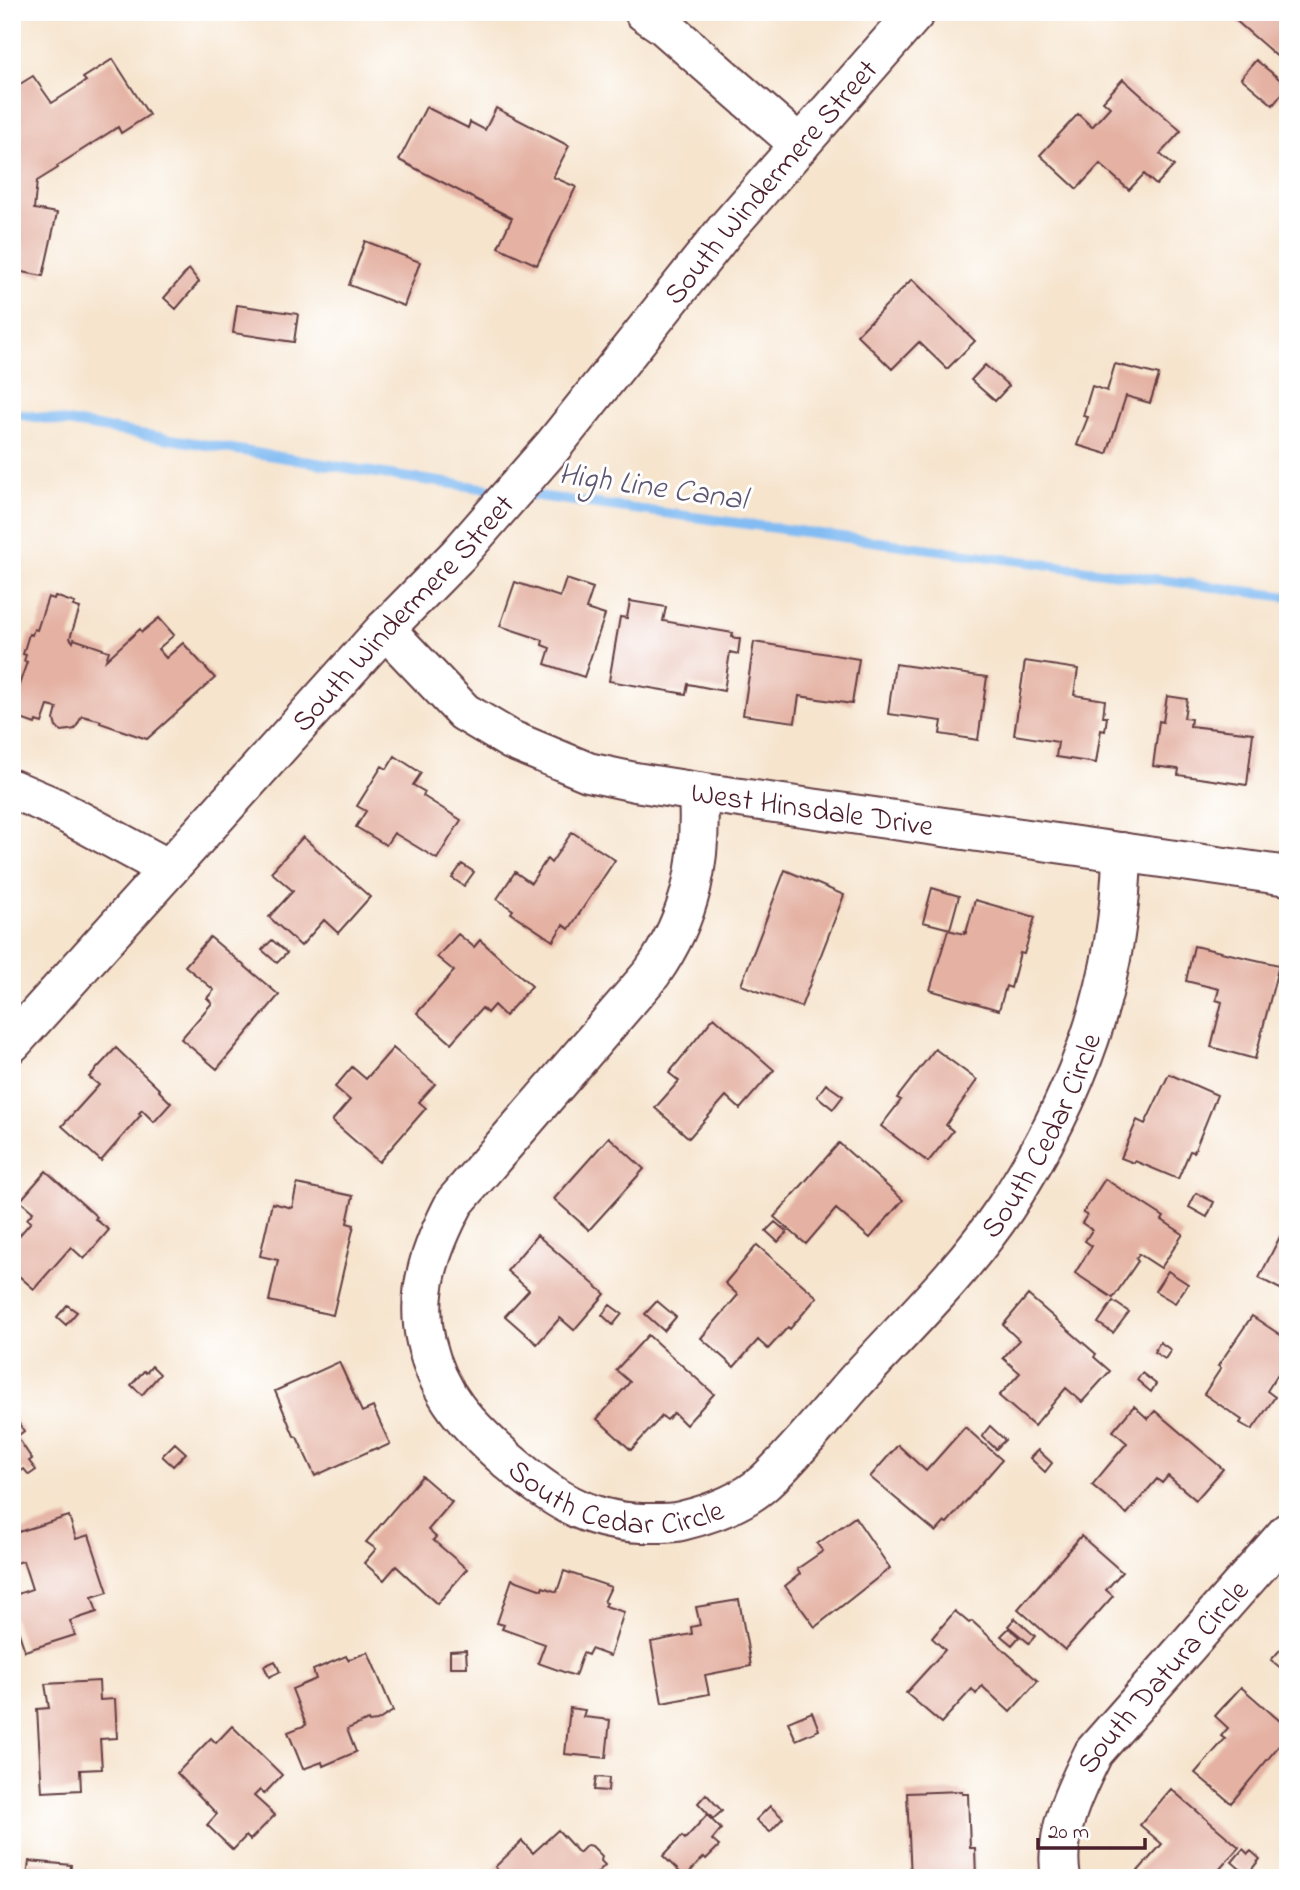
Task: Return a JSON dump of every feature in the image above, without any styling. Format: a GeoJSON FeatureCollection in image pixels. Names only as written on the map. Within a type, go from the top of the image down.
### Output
{"type":"FeatureCollection","features":[{"type":"Feature","properties":{"kind":"street"},"geometry":{"type":"LineString","coordinates":[[643,12],[663,26],[800,145]]}},
{"type":"Feature","properties":{"kind":"street","name":"South Windermere Street"},"geometry":{"type":"LineString","coordinates":[[12,1042],[385,629],[458,555],[552,446],[727,228],[916,12]]}},
{"type":"Feature","properties":{"kind":"street","name":"West Hinsdale Drive"},"geometry":{"type":"LineString","coordinates":[[385,629],[464,712],[511,740],[588,772],[698,792],[1288,876]]}},
{"type":"Feature","properties":{"kind":"street"},"geometry":{"type":"LineString","coordinates":[[12,789],[54,807],[169,869]]}},
{"type":"Feature","properties":{"kind":"street","name":"South Cedar Circle"},"geometry":{"type":"LineString","coordinates":[[698,792],[700,831],[694,881],[682,922],[664,956],[455,1202],[435,1239],[422,1303],[426,1341],[437,1377],[450,1401],[469,1426],[536,1485],[565,1504],[594,1516],[626,1522],[680,1521],[722,1508],[764,1483],[959,1267],[1004,1208],[1054,1125],[1074,1080],[1099,1010],[1111,962],[1121,902],[1122,852]]}},
{"type":"Feature","properties":{"kind":"street","name":"South Datura Circle"},"geometry":{"type":"LineString","coordinates":[[1061,1878],[1062,1831],[1072,1794],[1094,1752],[1288,1532]]}},
{"type":"Feature","properties":{"kind":"building"},"geometry":{"type":"Polygon","coordinates":[[[1226,12],[1288,12],[1288,66],[1226,12]]]}},
{"type":"Feature","properties":{"kind":"building"},"geometry":{"type":"Polygon","coordinates":[[[113,59],[149,115],[121,133],[118,127],[37,181],[34,209],[57,213],[43,276],[12,270],[12,89],[33,76],[52,103],[86,81],[83,78],[113,59]]]}},
{"type":"Feature","properties":{"kind":"building"},"geometry":{"type":"Polygon","coordinates":[[[1256,60],[1288,86],[1273,105],[1241,78],[1256,60]]]}},
{"type":"Feature","properties":{"kind":"building"},"geometry":{"type":"Polygon","coordinates":[[[1123,79],[1181,131],[1160,154],[1174,166],[1156,185],[1144,174],[1129,190],[1100,164],[1077,189],[1040,155],[1078,114],[1092,127],[1110,107],[1103,101],[1123,79]]]}},
{"type":"Feature","properties":{"kind":"building"},"geometry":{"type":"Polygon","coordinates":[[[426,107],[468,128],[470,122],[485,130],[496,108],[569,146],[553,177],[576,187],[537,265],[498,247],[512,218],[399,160],[426,107]]]}},
{"type":"Feature","properties":{"kind":"building"},"geometry":{"type":"Polygon","coordinates":[[[365,241],[420,262],[404,306],[349,285],[365,241]]]}},
{"type":"Feature","properties":{"kind":"building"},"geometry":{"type":"Polygon","coordinates":[[[189,269],[199,282],[176,309],[164,298],[189,269]]]}},
{"type":"Feature","properties":{"kind":"building"},"geometry":{"type":"Polygon","coordinates":[[[912,279],[975,341],[947,369],[919,342],[892,369],[857,335],[912,279]]]}},
{"type":"Feature","properties":{"kind":"building"},"geometry":{"type":"Polygon","coordinates":[[[237,305],[298,314],[294,342],[233,333],[237,305]]]}},
{"type":"Feature","properties":{"kind":"building"},"geometry":{"type":"Polygon","coordinates":[[[1115,364],[1159,375],[1150,403],[1126,396],[1107,454],[1077,445],[1088,417],[1083,416],[1092,386],[1107,391],[1115,364]]]}},
{"type":"Feature","properties":{"kind":"building"},"geometry":{"type":"Polygon","coordinates":[[[985,365],[1009,386],[995,401],[971,380],[985,365]]]}},
{"type":"Feature","properties":{"kind":"building"},"geometry":{"type":"Polygon","coordinates":[[[566,579],[593,588],[586,609],[605,615],[584,677],[545,664],[550,648],[542,645],[543,640],[500,626],[515,582],[560,597],[566,579]]]}},
{"type":"Feature","properties":{"kind":"building"},"geometry":{"type":"Polygon","coordinates":[[[55,596],[75,603],[73,606],[80,608],[70,638],[73,642],[74,639],[109,651],[106,660],[140,629],[142,632],[159,618],[174,635],[158,649],[166,658],[183,643],[215,678],[147,739],[82,716],[75,729],[62,731],[56,727],[54,720],[57,708],[48,706],[42,723],[36,721],[35,724],[15,717],[12,705],[27,662],[24,661],[26,655],[23,654],[29,634],[32,635],[34,629],[37,630],[48,597],[54,599],[55,596]]]}},
{"type":"Feature","properties":{"kind":"building"},"geometry":{"type":"Polygon","coordinates":[[[630,601],[666,607],[663,621],[733,633],[732,637],[740,639],[738,654],[730,652],[724,691],[688,684],[686,694],[609,681],[620,617],[627,618],[630,601]]]}},
{"type":"Feature","properties":{"kind":"building"},"geometry":{"type":"Polygon","coordinates":[[[754,642],[859,659],[852,704],[799,696],[795,722],[743,715],[754,642]]]}},
{"type":"Feature","properties":{"kind":"building"},"geometry":{"type":"Polygon","coordinates":[[[1025,661],[1078,669],[1074,695],[1105,700],[1105,731],[1101,730],[1096,763],[1056,757],[1058,742],[1014,735],[1025,661]]]}},
{"type":"Feature","properties":{"kind":"building"},"geometry":{"type":"Polygon","coordinates":[[[895,664],[987,677],[978,740],[940,734],[942,721],[888,714],[895,664]]]}},
{"type":"Feature","properties":{"kind":"building"},"geometry":{"type":"Polygon","coordinates":[[[1167,696],[1187,699],[1184,718],[1191,719],[1190,726],[1253,733],[1247,785],[1178,775],[1179,769],[1153,766],[1159,721],[1163,722],[1167,696]]]}},
{"type":"Feature","properties":{"kind":"building"},"geometry":{"type":"Polygon","coordinates":[[[395,756],[421,773],[413,785],[425,792],[423,796],[461,820],[437,859],[394,833],[386,845],[356,827],[366,811],[357,806],[382,766],[387,769],[395,756]]]}},
{"type":"Feature","properties":{"kind":"building"},"geometry":{"type":"Polygon","coordinates":[[[572,832],[615,860],[569,929],[563,925],[553,941],[511,913],[513,910],[497,899],[515,872],[531,883],[547,859],[551,863],[572,832]]]}},
{"type":"Feature","properties":{"kind":"building"},"geometry":{"type":"Polygon","coordinates":[[[303,837],[370,897],[338,933],[324,920],[301,946],[269,917],[293,891],[271,872],[303,837]]]}},
{"type":"Feature","properties":{"kind":"building"},"geometry":{"type":"Polygon","coordinates":[[[462,864],[474,872],[464,886],[452,878],[462,864]]]}},
{"type":"Feature","properties":{"kind":"building"},"geometry":{"type":"Polygon","coordinates":[[[785,870],[844,895],[801,1007],[741,985],[785,870]]]}},
{"type":"Feature","properties":{"kind":"building"},"geometry":{"type":"Polygon","coordinates":[[[932,888],[959,896],[950,929],[923,922],[932,888]]]}},
{"type":"Feature","properties":{"kind":"building"},"geometry":{"type":"Polygon","coordinates":[[[975,900],[1035,917],[1024,954],[1020,953],[1011,988],[1006,986],[999,1010],[930,990],[948,930],[966,933],[975,900]]]}},
{"type":"Feature","properties":{"kind":"building"},"geometry":{"type":"Polygon","coordinates":[[[458,934],[474,947],[480,940],[532,986],[505,1016],[494,1005],[487,1013],[482,1008],[451,1043],[417,1013],[454,971],[437,957],[458,934]]]}},
{"type":"Feature","properties":{"kind":"building"},"geometry":{"type":"Polygon","coordinates":[[[210,937],[279,995],[217,1069],[181,1039],[212,1003],[207,998],[214,990],[185,966],[210,937]]]}},
{"type":"Feature","properties":{"kind":"building"},"geometry":{"type":"Polygon","coordinates":[[[272,940],[287,953],[277,963],[262,950],[272,940]]]}},
{"type":"Feature","properties":{"kind":"building"},"geometry":{"type":"Polygon","coordinates":[[[1194,946],[1279,965],[1255,1059],[1211,1047],[1222,1002],[1216,1000],[1219,989],[1186,981],[1194,946]]]}},
{"type":"Feature","properties":{"kind":"building"},"geometry":{"type":"Polygon","coordinates":[[[714,1017],[774,1070],[740,1109],[726,1096],[689,1138],[655,1108],[679,1081],[669,1073],[714,1017]]]}},
{"type":"Feature","properties":{"kind":"building"},"geometry":{"type":"Polygon","coordinates":[[[116,1048],[171,1103],[154,1122],[142,1110],[139,1113],[141,1115],[101,1161],[62,1126],[99,1085],[89,1077],[116,1048]]]}},
{"type":"Feature","properties":{"kind":"building"},"geometry":{"type":"Polygon","coordinates":[[[393,1048],[435,1084],[419,1102],[426,1108],[379,1162],[332,1121],[350,1100],[335,1087],[352,1067],[366,1079],[393,1048]]]}},
{"type":"Feature","properties":{"kind":"building"},"geometry":{"type":"Polygon","coordinates":[[[935,1049],[977,1080],[946,1125],[953,1131],[928,1162],[881,1126],[901,1100],[897,1098],[935,1049]]]}},
{"type":"Feature","properties":{"kind":"building"},"geometry":{"type":"Polygon","coordinates":[[[1169,1074],[1217,1095],[1194,1152],[1190,1151],[1178,1179],[1121,1158],[1137,1120],[1145,1124],[1169,1074]]]}},
{"type":"Feature","properties":{"kind":"building"},"geometry":{"type":"Polygon","coordinates":[[[826,1084],[843,1096],[833,1109],[817,1096],[826,1084]]]}},
{"type":"Feature","properties":{"kind":"building"},"geometry":{"type":"Polygon","coordinates":[[[609,1137],[644,1169],[589,1230],[554,1199],[609,1137]]]}},
{"type":"Feature","properties":{"kind":"building"},"geometry":{"type":"Polygon","coordinates":[[[839,1143],[903,1200],[870,1238],[836,1209],[806,1244],[774,1217],[839,1143]]]}},
{"type":"Feature","properties":{"kind":"building"},"geometry":{"type":"Polygon","coordinates":[[[46,1171],[109,1230],[84,1259],[71,1247],[34,1289],[12,1270],[12,1244],[31,1222],[27,1219],[33,1212],[20,1201],[46,1171]]]}},
{"type":"Feature","properties":{"kind":"building"},"geometry":{"type":"Polygon","coordinates":[[[1105,1179],[1164,1217],[1162,1220],[1183,1234],[1161,1268],[1139,1254],[1136,1259],[1138,1261],[1113,1298],[1075,1273],[1092,1246],[1085,1241],[1092,1230],[1082,1223],[1087,1215],[1083,1213],[1105,1179]]]}},
{"type":"Feature","properties":{"kind":"building"},"geometry":{"type":"Polygon","coordinates":[[[297,1184],[353,1196],[347,1223],[354,1225],[333,1315],[269,1301],[278,1260],[260,1256],[272,1203],[292,1208],[297,1184]]]}},
{"type":"Feature","properties":{"kind":"building"},"geometry":{"type":"Polygon","coordinates":[[[1196,1193],[1214,1202],[1207,1217],[1189,1207],[1196,1193]]]}},
{"type":"Feature","properties":{"kind":"building"},"geometry":{"type":"Polygon","coordinates":[[[1288,1221],[1288,1293],[1259,1278],[1288,1221]]]}},
{"type":"Feature","properties":{"kind":"building"},"geometry":{"type":"Polygon","coordinates":[[[775,1222],[787,1232],[778,1242],[766,1231],[775,1222]]]}},
{"type":"Feature","properties":{"kind":"building"},"geometry":{"type":"Polygon","coordinates":[[[537,1235],[605,1294],[574,1330],[560,1318],[537,1344],[505,1316],[529,1290],[507,1271],[537,1235]]]}},
{"type":"Feature","properties":{"kind":"building"},"geometry":{"type":"Polygon","coordinates":[[[757,1245],[817,1297],[790,1329],[788,1327],[768,1349],[758,1340],[734,1367],[701,1338],[738,1295],[725,1283],[757,1245]]]}},
{"type":"Feature","properties":{"kind":"building"},"geometry":{"type":"Polygon","coordinates":[[[1168,1271],[1188,1284],[1175,1303],[1155,1291],[1168,1271]]]}},
{"type":"Feature","properties":{"kind":"building"},"geometry":{"type":"Polygon","coordinates":[[[1028,1295],[1096,1354],[1094,1357],[1110,1371],[1082,1402],[1066,1388],[1034,1426],[999,1396],[1020,1373],[1003,1358],[1019,1340],[1003,1325],[1028,1295]]]}},
{"type":"Feature","properties":{"kind":"building"},"geometry":{"type":"Polygon","coordinates":[[[657,1301],[676,1317],[664,1331],[645,1314],[657,1301]]]}},
{"type":"Feature","properties":{"kind":"building"},"geometry":{"type":"Polygon","coordinates":[[[1113,1301],[1129,1312],[1113,1333],[1098,1323],[1113,1301]]]}},
{"type":"Feature","properties":{"kind":"building"},"geometry":{"type":"Polygon","coordinates":[[[67,1305],[77,1312],[66,1325],[57,1317],[67,1305]]]}},
{"type":"Feature","properties":{"kind":"building"},"geometry":{"type":"Polygon","coordinates":[[[610,1305],[622,1314],[613,1325],[602,1315],[610,1305]]]}},
{"type":"Feature","properties":{"kind":"building"},"geometry":{"type":"Polygon","coordinates":[[[1252,1316],[1288,1340],[1288,1358],[1267,1391],[1275,1397],[1252,1430],[1204,1394],[1221,1368],[1218,1366],[1252,1316]]]}},
{"type":"Feature","properties":{"kind":"building"},"geometry":{"type":"Polygon","coordinates":[[[648,1335],[714,1394],[686,1425],[674,1413],[667,1420],[662,1416],[631,1450],[597,1419],[630,1382],[616,1370],[648,1335]]]}},
{"type":"Feature","properties":{"kind":"building"},"geometry":{"type":"Polygon","coordinates":[[[1160,1342],[1171,1350],[1165,1359],[1154,1352],[1160,1342]]]}},
{"type":"Feature","properties":{"kind":"building"},"geometry":{"type":"Polygon","coordinates":[[[339,1362],[362,1412],[373,1407],[390,1444],[315,1476],[275,1391],[339,1362]]]}},
{"type":"Feature","properties":{"kind":"building"},"geometry":{"type":"Polygon","coordinates":[[[152,1366],[160,1374],[142,1395],[131,1385],[152,1366]]]}},
{"type":"Feature","properties":{"kind":"building"},"geometry":{"type":"Polygon","coordinates":[[[1142,1373],[1156,1384],[1151,1392],[1137,1380],[1142,1373]]]}},
{"type":"Feature","properties":{"kind":"building"},"geometry":{"type":"Polygon","coordinates":[[[1134,1406],[1148,1419],[1155,1411],[1223,1469],[1196,1500],[1168,1476],[1162,1483],[1157,1479],[1127,1514],[1092,1485],[1127,1443],[1113,1431],[1134,1406]]]}},
{"type":"Feature","properties":{"kind":"building"},"geometry":{"type":"Polygon","coordinates":[[[12,1414],[24,1431],[14,1439],[18,1438],[36,1470],[29,1475],[24,1469],[13,1477],[17,1484],[12,1487],[12,1414]]]}},
{"type":"Feature","properties":{"kind":"building"},"geometry":{"type":"Polygon","coordinates":[[[990,1426],[1005,1440],[996,1449],[982,1436],[990,1426]]]}},
{"type":"Feature","properties":{"kind":"building"},"geometry":{"type":"Polygon","coordinates":[[[965,1427],[1002,1460],[936,1532],[870,1477],[898,1445],[926,1471],[965,1427]]]}},
{"type":"Feature","properties":{"kind":"building"},"geometry":{"type":"Polygon","coordinates":[[[175,1443],[186,1453],[173,1466],[162,1456],[175,1443]]]}},
{"type":"Feature","properties":{"kind":"building"},"geometry":{"type":"Polygon","coordinates":[[[1038,1450],[1052,1463],[1045,1472],[1030,1458],[1038,1450]]]}},
{"type":"Feature","properties":{"kind":"building"},"geometry":{"type":"Polygon","coordinates":[[[422,1476],[452,1502],[428,1530],[436,1537],[433,1540],[467,1569],[437,1604],[396,1566],[384,1580],[364,1563],[376,1549],[366,1542],[422,1476]]]}},
{"type":"Feature","properties":{"kind":"building"},"geometry":{"type":"Polygon","coordinates":[[[69,1516],[76,1539],[89,1535],[108,1592],[92,1597],[97,1612],[70,1621],[75,1635],[25,1651],[12,1612],[12,1596],[32,1589],[23,1561],[12,1564],[12,1534],[69,1516]]]}},
{"type":"Feature","properties":{"kind":"building"},"geometry":{"type":"Polygon","coordinates":[[[855,1517],[890,1568],[815,1627],[785,1586],[800,1574],[797,1569],[823,1551],[817,1544],[855,1517]]]}},
{"type":"Feature","properties":{"kind":"building"},"geometry":{"type":"Polygon","coordinates":[[[1081,1536],[1122,1572],[1106,1590],[1113,1596],[1065,1650],[1018,1609],[1081,1536]]]}},
{"type":"Feature","properties":{"kind":"building"},"geometry":{"type":"Polygon","coordinates":[[[564,1571],[611,1587],[604,1602],[607,1603],[605,1606],[624,1612],[610,1656],[591,1649],[588,1655],[583,1653],[575,1676],[538,1663],[545,1644],[502,1629],[504,1625],[497,1623],[512,1579],[542,1590],[543,1587],[557,1592],[564,1571]]]}},
{"type":"Feature","properties":{"kind":"building"},"geometry":{"type":"Polygon","coordinates":[[[739,1600],[751,1666],[705,1675],[709,1694],[662,1703],[651,1642],[692,1634],[691,1627],[700,1625],[696,1607],[739,1600]]]}},
{"type":"Feature","properties":{"kind":"building"},"geometry":{"type":"Polygon","coordinates":[[[955,1611],[969,1623],[972,1621],[1038,1681],[1010,1712],[982,1686],[976,1694],[972,1689],[941,1723],[906,1693],[945,1650],[932,1638],[955,1611]]]}},
{"type":"Feature","properties":{"kind":"building"},"geometry":{"type":"Polygon","coordinates":[[[1015,1618],[1035,1636],[1029,1643],[1008,1626],[1015,1618]]]}},
{"type":"Feature","properties":{"kind":"building"},"geometry":{"type":"Polygon","coordinates":[[[1009,1628],[1019,1637],[1012,1645],[1001,1636],[1009,1628]]]}},
{"type":"Feature","properties":{"kind":"building"},"geometry":{"type":"Polygon","coordinates":[[[1288,1641],[1288,1674],[1271,1660],[1288,1641]]]}},
{"type":"Feature","properties":{"kind":"building"},"geometry":{"type":"Polygon","coordinates":[[[466,1650],[467,1667],[450,1667],[450,1651],[466,1650]]]}},
{"type":"Feature","properties":{"kind":"building"},"geometry":{"type":"Polygon","coordinates":[[[368,1652],[393,1711],[377,1721],[368,1720],[347,1729],[356,1752],[323,1766],[322,1762],[303,1769],[288,1732],[306,1725],[292,1689],[316,1679],[313,1670],[346,1656],[348,1660],[368,1652]]]}},
{"type":"Feature","properties":{"kind":"building"},"geometry":{"type":"Polygon","coordinates":[[[275,1661],[280,1672],[269,1677],[264,1666],[275,1661]]]}},
{"type":"Feature","properties":{"kind":"building"},"geometry":{"type":"Polygon","coordinates":[[[99,1681],[100,1700],[115,1699],[117,1738],[100,1739],[102,1769],[80,1770],[81,1790],[42,1792],[37,1709],[49,1708],[45,1684],[99,1681]]]}},
{"type":"Feature","properties":{"kind":"building"},"geometry":{"type":"Polygon","coordinates":[[[1241,1687],[1288,1728],[1288,1735],[1231,1803],[1195,1773],[1225,1739],[1221,1736],[1228,1728],[1215,1716],[1241,1687]]]}},
{"type":"Feature","properties":{"kind":"building"},"geometry":{"type":"Polygon","coordinates":[[[570,1708],[585,1710],[583,1717],[610,1720],[606,1758],[565,1754],[570,1708]]]}},
{"type":"Feature","properties":{"kind":"building"},"geometry":{"type":"Polygon","coordinates":[[[812,1712],[819,1730],[796,1740],[788,1722],[812,1712]]]}},
{"type":"Feature","properties":{"kind":"building"},"geometry":{"type":"Polygon","coordinates":[[[232,1726],[282,1775],[264,1794],[260,1790],[254,1796],[275,1815],[250,1840],[246,1836],[233,1850],[207,1825],[217,1814],[177,1773],[211,1738],[216,1743],[232,1726]]]}},
{"type":"Feature","properties":{"kind":"building"},"geometry":{"type":"Polygon","coordinates":[[[596,1777],[609,1778],[608,1791],[594,1790],[596,1777]]]}},
{"type":"Feature","properties":{"kind":"building"},"geometry":{"type":"Polygon","coordinates":[[[1171,1789],[1239,1847],[1212,1878],[1146,1878],[1138,1871],[1162,1844],[1140,1825],[1171,1789]]]}},
{"type":"Feature","properties":{"kind":"building"},"geometry":{"type":"Polygon","coordinates":[[[962,1791],[962,1794],[968,1794],[970,1848],[975,1848],[976,1878],[911,1878],[907,1793],[962,1791]]]}},
{"type":"Feature","properties":{"kind":"building"},"geometry":{"type":"Polygon","coordinates":[[[706,1794],[722,1811],[713,1819],[698,1803],[706,1794]]]}},
{"type":"Feature","properties":{"kind":"building"},"geometry":{"type":"Polygon","coordinates":[[[770,1806],[783,1818],[770,1832],[756,1820],[770,1806]]]}},
{"type":"Feature","properties":{"kind":"building"},"geometry":{"type":"Polygon","coordinates":[[[707,1815],[721,1829],[712,1840],[719,1846],[685,1877],[663,1856],[682,1836],[685,1839],[707,1815]]]}},
{"type":"Feature","properties":{"kind":"building"},"geometry":{"type":"Polygon","coordinates":[[[558,1830],[579,1853],[587,1845],[592,1846],[602,1856],[601,1861],[605,1865],[597,1873],[601,1878],[505,1878],[495,1867],[522,1841],[533,1853],[558,1830]]]}},
{"type":"Feature","properties":{"kind":"building"},"geometry":{"type":"Polygon","coordinates":[[[1243,1849],[1248,1854],[1251,1851],[1260,1859],[1247,1875],[1232,1862],[1243,1849]]]}},
{"type":"Feature","properties":{"kind":"building"},"geometry":{"type":"Polygon","coordinates":[[[29,1861],[71,1865],[70,1878],[27,1878],[29,1861]]]}},
{"type":"Feature","properties":{"kind":"waterway","name":"High Line Canal"},"geometry":{"type":"LineString","coordinates":[[12,413],[504,491]]}},
{"type":"Feature","properties":{"kind":"waterway","name":"High Line Canal"},"geometry":{"type":"LineString","coordinates":[[523,494],[1288,597]]}}]}
